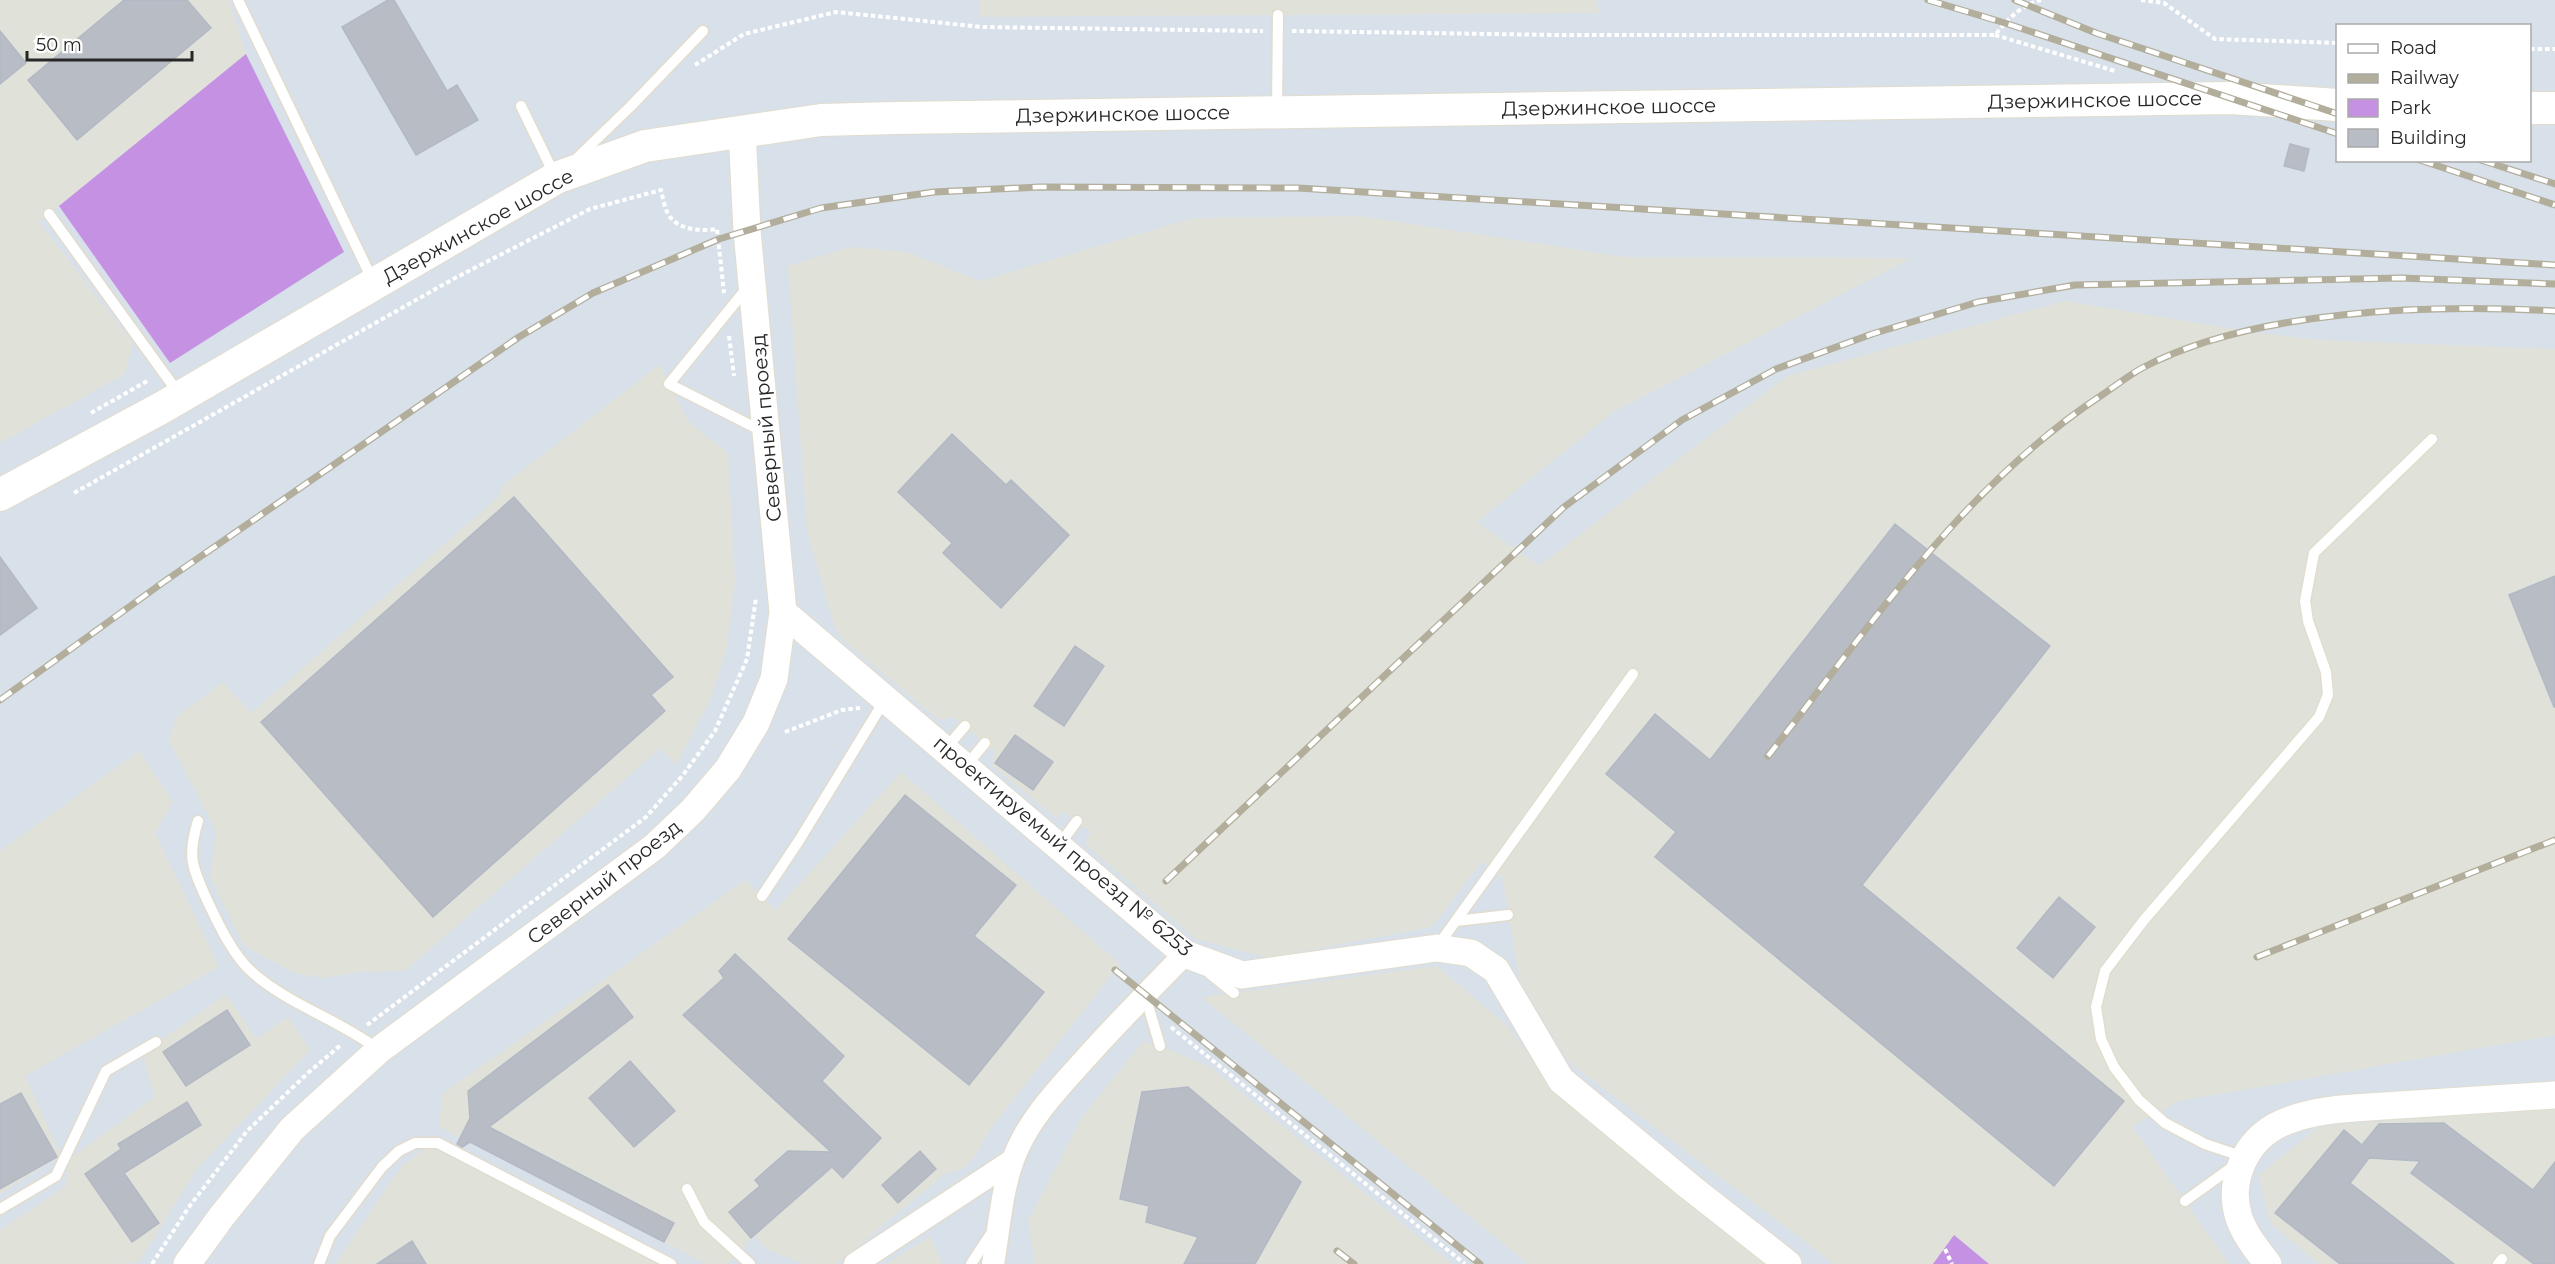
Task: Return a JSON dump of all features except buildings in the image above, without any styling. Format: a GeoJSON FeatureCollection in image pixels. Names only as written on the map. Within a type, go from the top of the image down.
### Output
{"type":"FeatureCollection","features":[{"type":"Feature","properties":{"kind":"main road","name":"Дзержинское шоссе"},"geometry":{"type":"LineString","coordinates":[[0,495],[181,397],[556,178],[645,146],[821,120],[2230,98],[2336,105]]}},
{"type":"Feature","properties":{"kind":"main road"},"geometry":{"type":"LineString","coordinates":[[2531,108],[2555,108]]}},
{"type":"Feature","properties":{"kind":"street","name":"Северный проезд"},"geometry":{"type":"LineString","coordinates":[[187,1264],[292,1128],[379,1050],[654,847],[693,810],[728,769],[756,723],[774,679],[783,612],[747,231],[742,130]]}},
{"type":"Feature","properties":{"kind":"street","name":"проектируемый проезд № 6253"},"geometry":{"type":"LineString","coordinates":[[783,612],[884,701],[946,748],[1058,847],[1185,954],[1242,975],[1437,948],[1471,953],[1496,970],[1561,1080],[1690,1187],[1788,1264]]}},
{"type":"Feature","properties":{"kind":"street"},"geometry":{"type":"LineString","coordinates":[[993,1264],[1013,1160],[1027,1130],[1046,1102],[1147,1002],[1185,954]]}},
{"type":"Feature","properties":{"kind":"street"},"geometry":{"type":"LineString","coordinates":[[2268,1264],[2250,1241],[2239,1217],[2234,1185],[2244,1157],[2259,1138],[2274,1128],[2310,1113],[2555,1095]]}},
{"type":"Feature","properties":{"kind":"street"},"geometry":{"type":"LineString","coordinates":[[855,1264],[1013,1160]]}},
{"type":"Feature","properties":{"kind":"lane"},"geometry":{"type":"LineString","coordinates":[[238,0],[375,284]]}},
{"type":"Feature","properties":{"kind":"lane"},"geometry":{"type":"LineString","coordinates":[[1277,112],[1278,15]]}},
{"type":"Feature","properties":{"kind":"lane"},"geometry":{"type":"LineString","coordinates":[[521,106],[556,178],[631,106],[703,31]]}},
{"type":"Feature","properties":{"kind":"lane"},"geometry":{"type":"LineString","coordinates":[[49,214],[181,397]]}},
{"type":"Feature","properties":{"kind":"lane"},"geometry":{"type":"LineString","coordinates":[[753,282],[669,384],[767,433]]}},
{"type":"Feature","properties":{"kind":"lane"},"geometry":{"type":"LineString","coordinates":[[2244,1157],[2205,1144],[2165,1123],[2132,1092],[2114,1067],[2101,1039],[2096,1007],[2105,971],[2144,920],[2319,717],[2328,695],[2326,672],[2308,621],[2305,600],[2314,553],[2432,439]]}},
{"type":"Feature","properties":{"kind":"lane"},"geometry":{"type":"LineString","coordinates":[[1437,948],[1633,674]]}},
{"type":"Feature","properties":{"kind":"lane"},"geometry":{"type":"LineString","coordinates":[[762,896],[800,839],[884,701]]}},
{"type":"Feature","properties":{"kind":"lane"},"geometry":{"type":"LineString","coordinates":[[946,748],[964,726]]}},
{"type":"Feature","properties":{"kind":"lane"},"geometry":{"type":"LineString","coordinates":[[966,766],[985,743]]}},
{"type":"Feature","properties":{"kind":"lane"},"geometry":{"type":"LineString","coordinates":[[198,821],[191,844],[194,871],[221,931],[252,972],[286,997],[357,1033],[379,1050]]}},
{"type":"Feature","properties":{"kind":"lane"},"geometry":{"type":"LineString","coordinates":[[1058,847],[1077,821]]}},
{"type":"Feature","properties":{"kind":"lane"},"geometry":{"type":"LineString","coordinates":[[1456,921],[1508,915]]}},
{"type":"Feature","properties":{"kind":"lane"},"geometry":{"type":"LineString","coordinates":[[1185,954],[1234,993]]}},
{"type":"Feature","properties":{"kind":"lane"},"geometry":{"type":"LineString","coordinates":[[1147,1002],[1161,1046]]}},
{"type":"Feature","properties":{"kind":"lane"},"geometry":{"type":"LineString","coordinates":[[0,1209],[56,1176],[106,1071],[156,1042]]}},
{"type":"Feature","properties":{"kind":"lane"},"geometry":{"type":"LineString","coordinates":[[319,1264],[330,1236],[382,1167],[399,1151],[415,1143],[438,1143],[671,1264]]}},
{"type":"Feature","properties":{"kind":"lane"},"geometry":{"type":"LineString","coordinates":[[2185,1201],[2244,1157]]}},
{"type":"Feature","properties":{"kind":"lane"},"geometry":{"type":"LineString","coordinates":[[687,1189],[704,1222],[750,1264]]}},
{"type":"Feature","properties":{"kind":"lane"},"geometry":{"type":"LineString","coordinates":[[971,1264],[1001,1219]]}},
{"type":"Feature","properties":{"kind":"path"},"geometry":{"type":"LineString","coordinates":[[1995,35],[2027,4],[2041,0]]}},
{"type":"Feature","properties":{"kind":"path"},"geometry":{"type":"LineString","coordinates":[[2141,0],[2164,3],[2215,39],[2336,43]]}},
{"type":"Feature","properties":{"kind":"path"},"geometry":{"type":"LineString","coordinates":[[688,70],[744,34],[836,12],[983,27],[1558,35],[1995,35],[2117,72]]}},
{"type":"Feature","properties":{"kind":"path"},"geometry":{"type":"LineString","coordinates":[[2531,49],[2555,50]]}},
{"type":"Feature","properties":{"kind":"path"},"geometry":{"type":"LineString","coordinates":[[74,493],[455,278],[590,209],[661,190],[670,218],[684,227],[704,231],[717,230],[740,421]]}},
{"type":"Feature","properties":{"kind":"path"},"geometry":{"type":"LineString","coordinates":[[84,417],[163,372]]}},
{"type":"Feature","properties":{"kind":"path"},"geometry":{"type":"LineString","coordinates":[[152,1264],[189,1207],[246,1131],[309,1072],[357,1033],[646,817],[683,775],[715,730],[747,658],[757,592]]}},
{"type":"Feature","properties":{"kind":"path"},"geometry":{"type":"LineString","coordinates":[[785,732],[842,710],[884,701]]}},
{"type":"Feature","properties":{"kind":"path"},"geometry":{"type":"LineString","coordinates":[[1147,1002],[1465,1264]]}},
{"type":"Feature","properties":{"kind":"path"},"geometry":{"type":"LineString","coordinates":[[1945,1249],[1952,1264]]}},
{"type":"Feature","properties":{"kind":"shaded area"},"geometry":{"type":"Polygon","coordinates":[[[0,0],[229,0],[246,54],[39,222],[133,344],[125,374],[0,443],[0,0]]]}},
{"type":"Feature","properties":{"kind":"shaded area"},"geometry":{"type":"Polygon","coordinates":[[[980,0],[1597,0],[1599,13],[980,17],[980,0]]]}},
{"type":"Feature","properties":{"kind":"shaded area"},"geometry":{"type":"Polygon","coordinates":[[[1361,216],[1625,257],[1912,258],[1615,411],[1477,522],[1539,566],[1787,376],[2065,301],[2251,332],[2322,340],[2555,349],[2555,1035],[2180,1101],[2132,1126],[2229,1264],[1989,1264],[1954,1235],[1933,1264],[1834,1264],[1570,1063],[1520,981],[1502,878],[1482,861],[1432,927],[1268,958],[1196,939],[1085,844],[1091,832],[1063,811],[1057,819],[992,766],[995,752],[953,717],[939,720],[841,638],[834,625],[807,531],[788,266],[851,247],[907,252],[980,281],[1193,218],[1361,216]]]}},
{"type":"Feature","properties":{"kind":"shaded area"},"geometry":{"type":"Polygon","coordinates":[[[659,365],[689,422],[728,453],[735,581],[727,647],[711,698],[676,765],[661,748],[405,971],[360,972],[323,978],[294,973],[244,946],[210,877],[216,831],[169,741],[176,717],[223,682],[251,713],[498,497],[503,485],[659,365]]]}},
{"type":"Feature","properties":{"kind":"shaded area"},"geometry":{"type":"Polygon","coordinates":[[[139,751],[173,801],[155,833],[219,967],[25,1076],[61,1156],[0,1194],[0,851],[139,751]]]}},
{"type":"Feature","properties":{"kind":"shaded area"},"geometry":{"type":"Polygon","coordinates":[[[901,772],[1120,964],[989,1131],[975,1156],[962,1169],[946,1173],[836,1264],[804,1264],[766,1249],[754,1235],[728,1264],[706,1264],[439,1127],[442,1094],[745,880],[776,910],[901,772]]]}},
{"type":"Feature","properties":{"kind":"shaded area"},"geometry":{"type":"Polygon","coordinates":[[[1437,966],[1506,1025],[1561,1094],[1773,1264],[1528,1264],[1201,997],[1437,966]]]}},
{"type":"Feature","properties":{"kind":"shaded area"},"geometry":{"type":"Polygon","coordinates":[[[226,994],[256,1039],[288,1017],[310,1050],[196,1170],[139,1262],[0,1264],[0,1230],[66,1186],[68,1160],[154,1097],[143,1053],[226,994]]]}},
{"type":"Feature","properties":{"kind":"shaded area"},"geometry":{"type":"Polygon","coordinates":[[[1143,1042],[1160,1046],[1210,1067],[1452,1264],[1035,1264],[1028,1221],[1082,1117],[1143,1042]]]}},
{"type":"Feature","properties":{"kind":"shaded area"},"geometry":{"type":"Polygon","coordinates":[[[2555,1106],[2555,1264],[2319,1264],[2271,1224],[2258,1175],[2319,1127],[2555,1106]]]}},
{"type":"Feature","properties":{"kind":"shaded area"},"geometry":{"type":"Polygon","coordinates":[[[428,1146],[666,1264],[336,1264],[401,1167],[428,1146]]]}},
{"type":"Feature","properties":{"kind":"shaded area"},"geometry":{"type":"Polygon","coordinates":[[[930,1236],[942,1264],[887,1264],[930,1236]]]}},
{"type":"Feature","properties":{"kind":"green space"},"geometry":{"type":"Polygon","coordinates":[[[246,54],[344,252],[170,363],[59,206],[246,54]]]}},
{"type":"Feature","properties":{"kind":"green space"},"geometry":{"type":"Polygon","coordinates":[[[1954,1235],[1989,1264],[1933,1264],[1954,1235]]]}},
{"type":"Feature","properties":{"kind":"railway"},"geometry":{"type":"LineString","coordinates":[[1928,0],[2005,23],[2336,133]]}},
{"type":"Feature","properties":{"kind":"railway"},"geometry":{"type":"LineString","coordinates":[[2015,0],[2096,33],[2336,113]]}},
{"type":"Feature","properties":{"kind":"railway"},"geometry":{"type":"LineString","coordinates":[[2426,162],[2555,205]]}},
{"type":"Feature","properties":{"kind":"railway"},"geometry":{"type":"LineString","coordinates":[[2487,162],[2555,184]]}},
{"type":"Feature","properties":{"kind":"railway"},"geometry":{"type":"LineString","coordinates":[[0,700],[165,581],[519,337],[593,293],[719,239],[821,208],[934,192],[1040,187],[1298,188],[2555,265]]}},
{"type":"Feature","properties":{"kind":"railway"},"geometry":{"type":"LineString","coordinates":[[1166,881],[1564,507],[1682,420],[1776,369],[1872,334],[1978,302],[2075,285],[2401,278],[2555,284]]}},
{"type":"Feature","properties":{"kind":"railway"},"geometry":{"type":"LineString","coordinates":[[1768,756],[1881,610],[1962,515],[2005,472],[2052,431],[2142,368],[2187,348],[2237,333],[2289,322],[2399,310],[2555,311]]}},
{"type":"Feature","properties":{"kind":"railway"},"geometry":{"type":"LineString","coordinates":[[2257,957],[2555,840]]}},
{"type":"Feature","properties":{"kind":"railway"},"geometry":{"type":"LineString","coordinates":[[1115,970],[1480,1264]]}},
{"type":"Feature","properties":{"kind":"railway"},"geometry":{"type":"LineString","coordinates":[[1337,1251],[1354,1264]]}}]}
